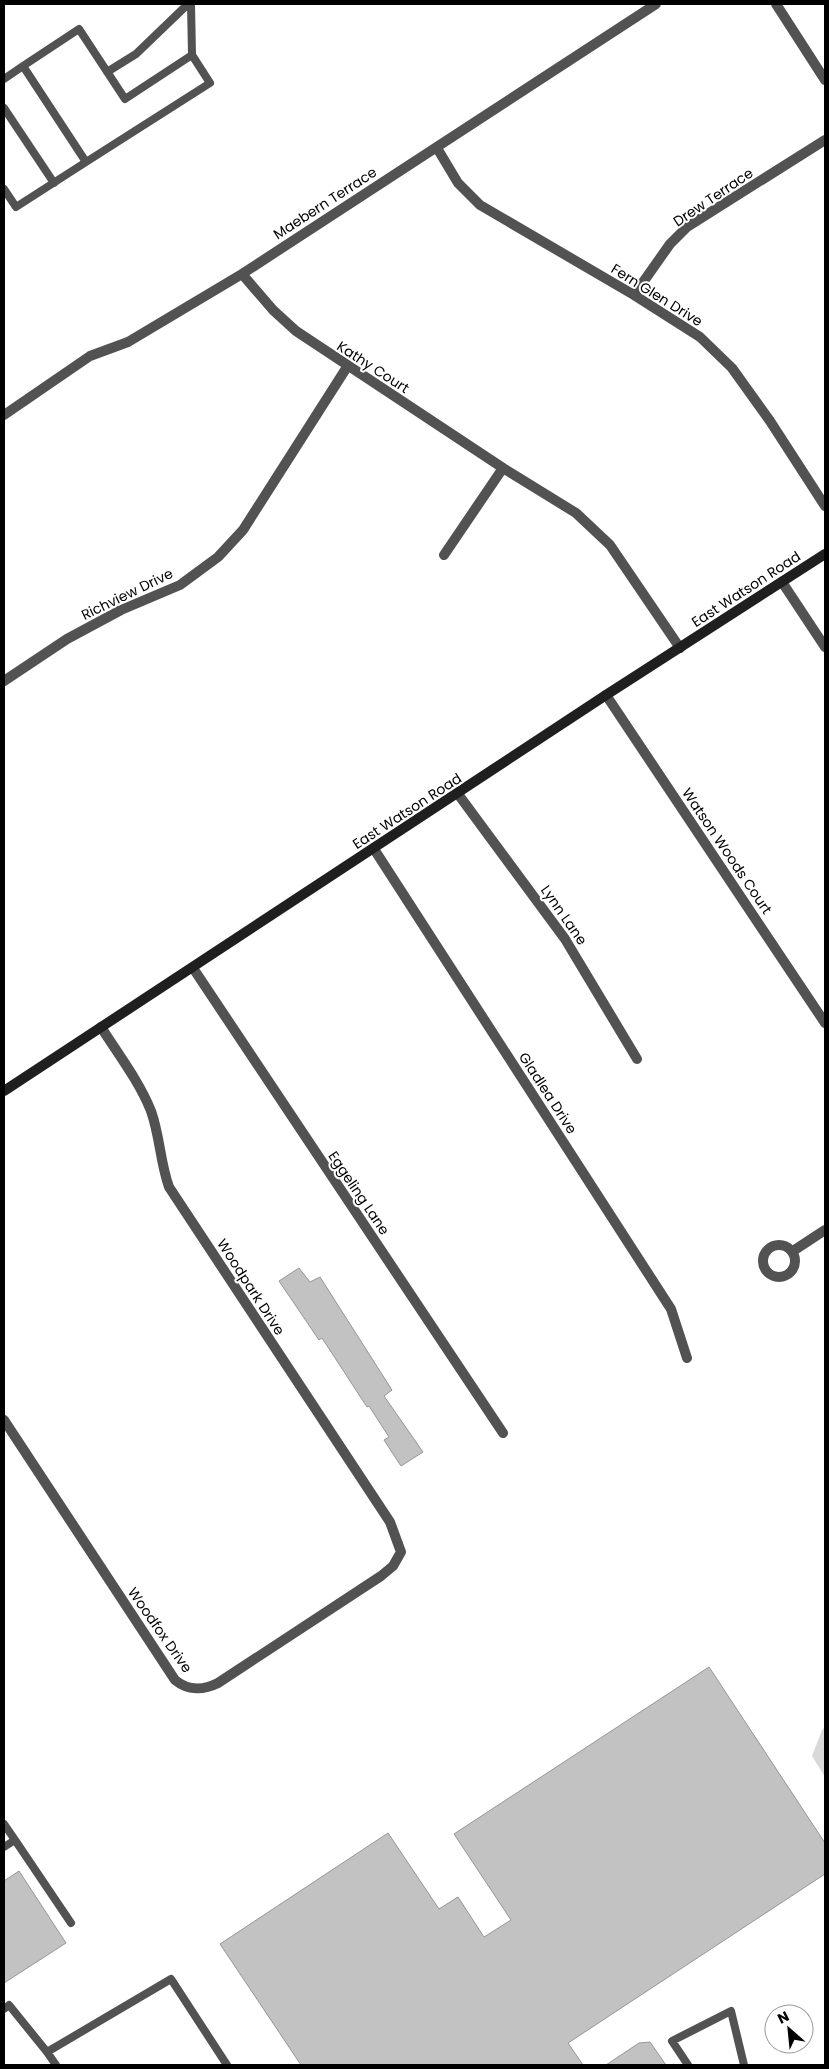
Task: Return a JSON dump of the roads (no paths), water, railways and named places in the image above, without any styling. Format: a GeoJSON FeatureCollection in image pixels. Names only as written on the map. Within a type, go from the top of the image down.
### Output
{"type":"FeatureCollection","features":[{"type":"Feature","properties":{"kind":"street","name":"Maebern Terrace"},"geometry":{"type":"LineString","coordinates":[[4,415],[90,356],[128,342],[242,274],[656,4]]}},
{"type":"Feature","properties":{"kind":"street"},"geometry":{"type":"LineString","coordinates":[[776,4],[825,80]]}},
{"type":"Feature","properties":{"kind":"street","name":"Drew Terrace"},"geometry":{"type":"LineString","coordinates":[[634,295],[670,244],[687,227],[825,140]]}},
{"type":"Feature","properties":{"kind":"street","name":"Fern Glen Drive"},"geometry":{"type":"LineString","coordinates":[[437,148],[458,183],[480,205],[634,295],[700,338],[732,368],[770,421],[825,506]]}},
{"type":"Feature","properties":{"kind":"street","name":"Kathy Court"},"geometry":{"type":"LineString","coordinates":[[242,274],[273,310],[296,331],[347,367],[502,468],[576,513],[610,545],[680,648]]}},
{"type":"Feature","properties":{"kind":"street","name":"Richview Drive"},"geometry":{"type":"LineString","coordinates":[[4,681],[67,639],[121,610],[180,585],[218,557],[243,530],[347,367]]}},
{"type":"Feature","properties":{"kind":"street"},"geometry":{"type":"LineString","coordinates":[[444,555],[502,468]]}},
{"type":"Feature","properties":{"kind":"street","name":"East Watson Road"},"geometry":{"type":"LineString","coordinates":[[4,1091],[606,695],[825,554]]}},
{"type":"Feature","properties":{"kind":"street"},"geometry":{"type":"LineString","coordinates":[[782,582],[825,647]]}},
{"type":"Feature","properties":{"kind":"street","name":"Watson Woods Court"},"geometry":{"type":"LineString","coordinates":[[606,695],[825,1023]]}},
{"type":"Feature","properties":{"kind":"street","name":"Lynn Lane"},"geometry":{"type":"LineString","coordinates":[[458,794],[565,939],[638,1059]]}},
{"type":"Feature","properties":{"kind":"street","name":"Gladlea Drive"},"geometry":{"type":"LineString","coordinates":[[374,849],[671,1308],[687,1358]]}},
{"type":"Feature","properties":{"kind":"street","name":"Eggeling Lane"},"geometry":{"type":"LineString","coordinates":[[192,968],[503,1433]]}},
{"type":"Feature","properties":{"kind":"street","name":"Woodpark Drive"},"geometry":{"type":"LineString","coordinates":[[101,1027],[140,1089],[150,1110],[156,1127],[164,1174],[169,1187],[390,1522],[401,1552]]}},
{"type":"Feature","properties":{"kind":"street"},"geometry":{"type":"LineString","coordinates":[[793,1251],[825,1230]]}},
{"type":"Feature","properties":{"kind":"street","name":"Woodfox Drive"},"geometry":{"type":"LineString","coordinates":[[4,1420],[175,1680],[183,1686],[206,1688],[218,1683],[381,1576],[393,1566],[401,1552]]}},
{"type":"Feature","properties":{"kind":"lane"},"geometry":{"type":"LineString","coordinates":[[4,189],[16,207],[210,83],[192,55],[189,4]]}},
{"type":"Feature","properties":{"kind":"lane"},"geometry":{"type":"LineString","coordinates":[[107,72],[136,54],[189,4]]}},
{"type":"Feature","properties":{"kind":"lane"},"geometry":{"type":"LineString","coordinates":[[4,78],[79,29],[125,99],[192,55]]}},
{"type":"Feature","properties":{"kind":"lane"},"geometry":{"type":"LineString","coordinates":[[23,66],[86,162]]}},
{"type":"Feature","properties":{"kind":"lane"},"geometry":{"type":"LineString","coordinates":[[4,108],[54,183]]}},
{"type":"Feature","properties":{"kind":"lane"},"geometry":{"type":"LineString","coordinates":[[4,1824],[72,1923]]}},
{"type":"Feature","properties":{"kind":"lane"},"geometry":{"type":"LineString","coordinates":[[4,1847],[15,1840]]}},
{"type":"Feature","properties":{"kind":"lane"},"geometry":{"type":"LineString","coordinates":[[47,2052],[171,1979],[227,2065]]}},
{"type":"Feature","properties":{"kind":"lane"},"geometry":{"type":"LineString","coordinates":[[4,2009],[9,2006],[56,2065]]}},
{"type":"Feature","properties":{"kind":"lane"},"geometry":{"type":"LineString","coordinates":[[688,2065],[672,2041],[731,2011],[744,2065]]}}]}
